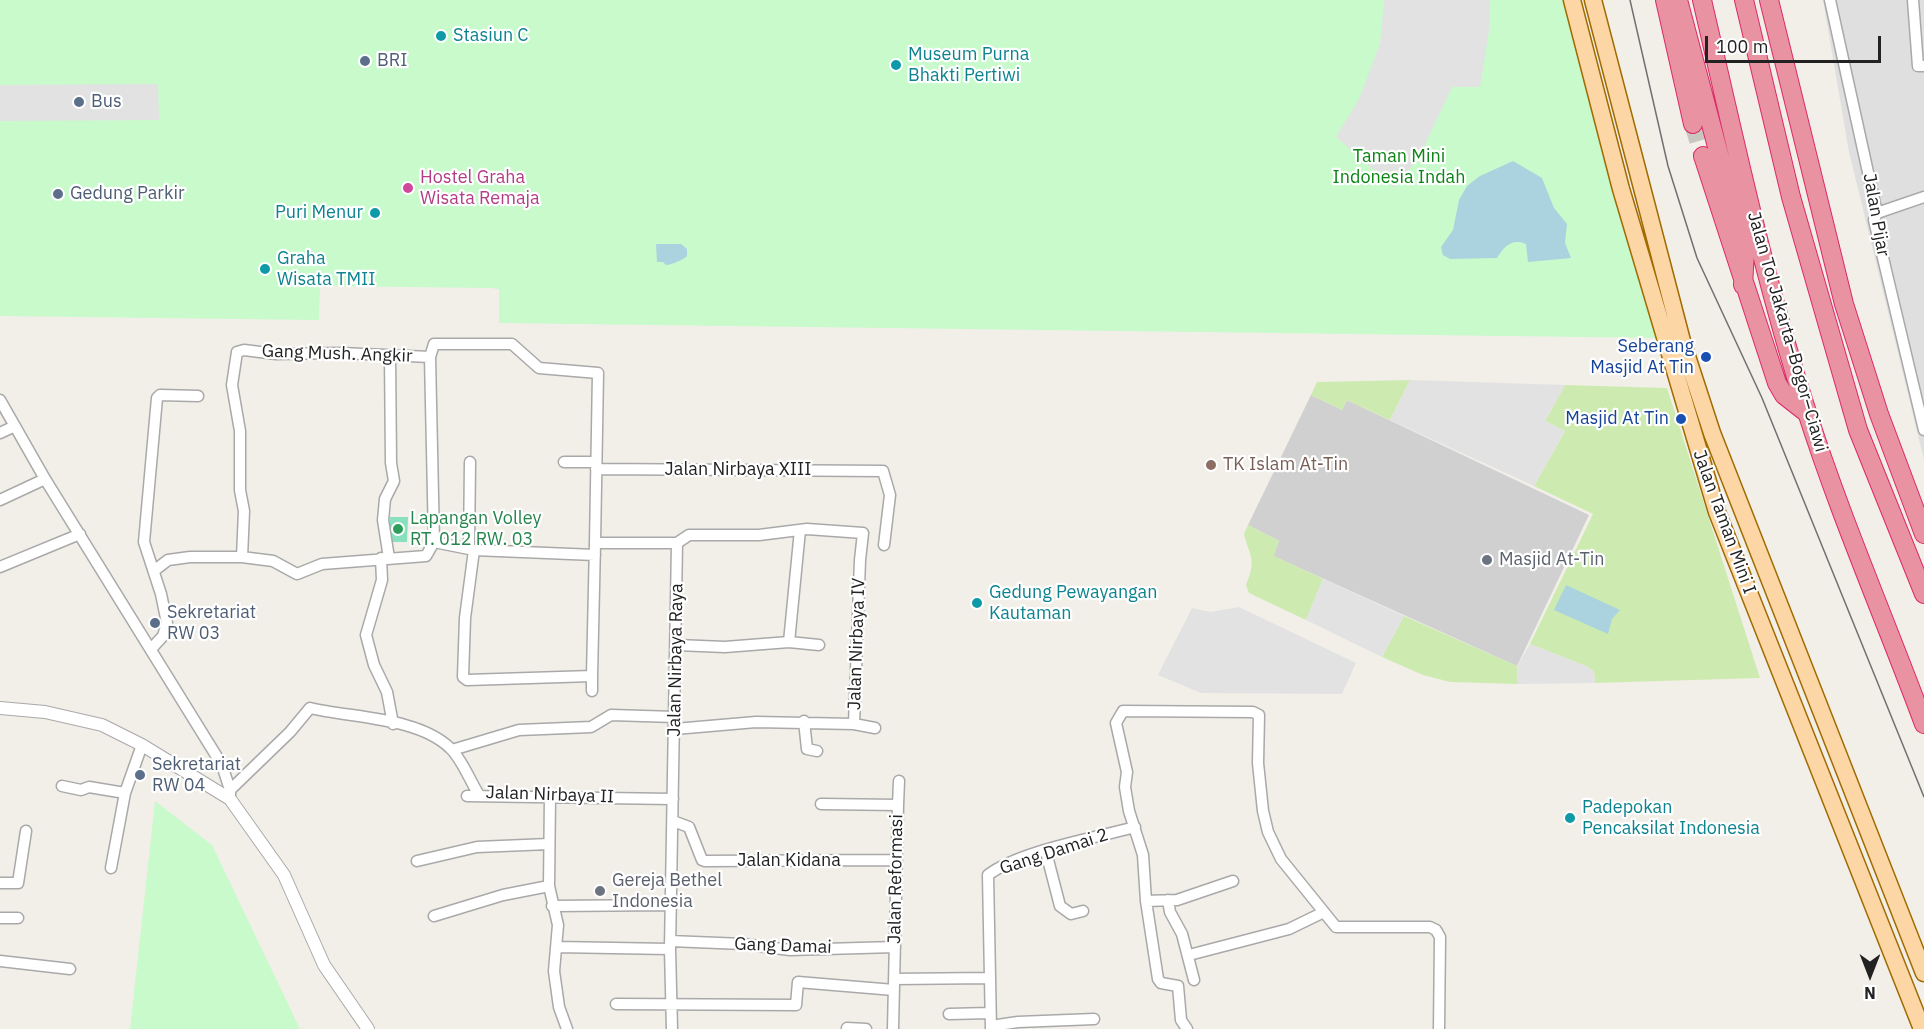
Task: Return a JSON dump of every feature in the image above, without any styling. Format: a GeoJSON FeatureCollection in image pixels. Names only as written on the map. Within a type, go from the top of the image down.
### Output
{"type":"FeatureCollection","features":[{"type":"Feature","properties":{"kind":"highway"},"geometry":{"type":"LineString","coordinates":[[1665,0],[1693,124]]}},
{"type":"Feature","properties":{"kind":"highway"},"geometry":{"type":"LineString","coordinates":[[1678,0],[1745,252],[1743,285]]}},
{"type":"Feature","properties":{"kind":"highway","name":"Jalan Tol Jakarta–Bogor–Ciawi"},"geometry":{"type":"LineString","coordinates":[[1702,0],[1749,204],[1807,413],[1874,598],[1924,724]]}},
{"type":"Feature","properties":{"kind":"highway"},"geometry":{"type":"LineString","coordinates":[[1744,0],[1791,198],[1858,430],[1924,594]]}},
{"type":"Feature","properties":{"kind":"highway"},"geometry":{"type":"LineString","coordinates":[[1769,0],[1844,303],[1879,414],[1924,534]]}},
{"type":"Feature","properties":{"kind":"highway"},"geometry":{"type":"LineString","coordinates":[[1703,156],[1776,383],[1784,395],[1807,413]]}},
{"type":"Feature","properties":{"kind":"main road","name":"Jalan Taman Mini I"},"geometry":{"type":"LineString","coordinates":[[1572,0],[1621,189],[1717,512],[1922,1029]]}},
{"type":"Feature","properties":{"kind":"main road","name":"Jalan Taman Mini I"},"geometry":{"type":"LineString","coordinates":[[1593,0],[1682,341],[1712,433],[1924,973]]}},
{"type":"Feature","properties":{"kind":"street","name":"Jalan Pijar"},"geometry":{"type":"LineString","coordinates":[[1830,0],[1877,213],[1874,220],[1924,430]]}},
{"type":"Feature","properties":{"kind":"street"},"geometry":{"type":"LineString","coordinates":[[1913,0],[1918,66],[1924,66]]}},
{"type":"Feature","properties":{"kind":"street"},"geometry":{"type":"LineString","coordinates":[[1877,213],[1924,197]]}},
{"type":"Feature","properties":{"kind":"street"},"geometry":{"type":"LineString","coordinates":[[154,570],[168,560],[190,556],[242,557],[273,561],[297,574],[322,564],[426,556],[434,542],[430,357],[432,347],[438,342],[506,343],[518,346],[539,368],[598,373],[592,691]]}},
{"type":"Feature","properties":{"kind":"street","name":"Gang Mush. Angkir"},"geometry":{"type":"LineString","coordinates":[[242,557],[244,511],[240,490],[240,431],[232,385],[237,352],[244,350],[283,354],[430,357]]}},
{"type":"Feature","properties":{"kind":"street"},"geometry":{"type":"LineString","coordinates":[[390,355],[391,463],[394,481],[385,499],[383,520],[385,558],[382,580],[366,635],[374,666],[387,692],[393,724]]}},
{"type":"Feature","properties":{"kind":"street"},"geometry":{"type":"LineString","coordinates":[[151,649],[163,636],[166,623],[154,570],[144,542],[157,398],[160,395],[198,396]]}},
{"type":"Feature","properties":{"kind":"street"},"geometry":{"type":"LineString","coordinates":[[0,399],[45,479],[222,765],[230,795],[284,875],[324,965],[368,1029]]}},
{"type":"Feature","properties":{"kind":"street"},"geometry":{"type":"LineString","coordinates":[[0,433],[15,426]]}},
{"type":"Feature","properties":{"kind":"street"},"geometry":{"type":"LineString","coordinates":[[470,462],[472,550],[463,677],[467,680],[592,676]]}},
{"type":"Feature","properties":{"kind":"street","name":"Jalan Nirbaya XIII"},"geometry":{"type":"LineString","coordinates":[[564,462],[596,465],[880,471],[885,474],[889,487],[885,545]]}},
{"type":"Feature","properties":{"kind":"street"},"geometry":{"type":"LineString","coordinates":[[0,500],[45,479]]}},
{"type":"Feature","properties":{"kind":"street"},"geometry":{"type":"LineString","coordinates":[[434,542],[472,550],[595,549],[677,543],[685,536],[759,535],[800,530],[789,642]]}},
{"type":"Feature","properties":{"kind":"street","name":"Jalan Nirbaya IV"},"geometry":{"type":"LineString","coordinates":[[675,729],[756,722],[804,721],[854,724],[863,533],[860,531],[800,530]]}},
{"type":"Feature","properties":{"kind":"street"},"geometry":{"type":"LineString","coordinates":[[0,567],[80,534]]}},
{"type":"Feature","properties":{"kind":"street","name":"Jalan Nirbaya Raya"},"geometry":{"type":"LineString","coordinates":[[672,1029],[670,945],[677,543]]}},
{"type":"Feature","properties":{"kind":"street"},"geometry":{"type":"LineString","coordinates":[[677,645],[725,647],[789,642],[819,645]]}},
{"type":"Feature","properties":{"kind":"street"},"geometry":{"type":"LineString","coordinates":[[0,708],[58,714],[102,726],[142,745],[230,795]]}},
{"type":"Feature","properties":{"kind":"street"},"geometry":{"type":"LineString","coordinates":[[230,795],[310,708],[393,724],[436,737],[452,750],[519,730],[591,727],[611,715],[675,717]]}},
{"type":"Feature","properties":{"kind":"street"},"geometry":{"type":"LineString","coordinates":[[1187,1029],[1181,1020],[1178,986],[1161,983],[1156,966],[1146,901],[1143,855],[1127,799],[1127,771],[1116,723],[1119,714],[1123,711],[1253,712],[1260,718],[1258,763],[1263,811],[1268,832],[1281,859],[1336,927],[1430,927],[1436,930],[1440,937],[1439,1029]]}},
{"type":"Feature","properties":{"kind":"street"},"geometry":{"type":"LineString","coordinates":[[804,721],[805,746],[807,749],[817,751]]}},
{"type":"Feature","properties":{"kind":"street"},"geometry":{"type":"LineString","coordinates":[[854,724],[875,728]]}},
{"type":"Feature","properties":{"kind":"street"},"geometry":{"type":"LineString","coordinates":[[111,868],[125,794],[142,745]]}},
{"type":"Feature","properties":{"kind":"street","name":"Jalan Nirbaya II"},"geometry":{"type":"LineString","coordinates":[[452,750],[479,795],[673,799]]}},
{"type":"Feature","properties":{"kind":"street"},"geometry":{"type":"LineString","coordinates":[[898,805],[899,781]]}},
{"type":"Feature","properties":{"kind":"street"},"geometry":{"type":"LineString","coordinates":[[62,786],[81,790],[89,787],[125,794]]}},
{"type":"Feature","properties":{"kind":"street"},"geometry":{"type":"LineString","coordinates":[[466,796],[479,795]]}},
{"type":"Feature","properties":{"kind":"street"},"geometry":{"type":"LineString","coordinates":[[550,796],[549,886],[558,925],[554,970],[558,1001],[567,1029]]}},
{"type":"Feature","properties":{"kind":"street","name":"Jalan Reformasi"},"geometry":{"type":"LineString","coordinates":[[821,804],[898,805],[894,860],[893,1029]]}},
{"type":"Feature","properties":{"kind":"street","name":"Jalan Kidana"},"geometry":{"type":"LineString","coordinates":[[673,821],[689,827],[702,860],[705,861],[894,860]]}},
{"type":"Feature","properties":{"kind":"street","name":"Gang Damai 2"},"geometry":{"type":"LineString","coordinates":[[991,1027],[988,875],[996,869],[1046,852],[1135,827]]}},
{"type":"Feature","properties":{"kind":"street"},"geometry":{"type":"LineString","coordinates":[[0,883],[18,883],[26,831]]}},
{"type":"Feature","properties":{"kind":"street"},"geometry":{"type":"LineString","coordinates":[[417,861],[477,847],[549,844]]}},
{"type":"Feature","properties":{"kind":"street"},"geometry":{"type":"LineString","coordinates":[[1046,852],[1060,906],[1071,914],[1083,911]]}},
{"type":"Feature","properties":{"kind":"street"},"geometry":{"type":"LineString","coordinates":[[1146,901],[1168,900],[1233,881]]}},
{"type":"Feature","properties":{"kind":"street"},"geometry":{"type":"LineString","coordinates":[[434,916],[503,895],[549,886]]}},
{"type":"Feature","properties":{"kind":"street"},"geometry":{"type":"LineString","coordinates":[[1168,900],[1189,955],[1194,980]]}},
{"type":"Feature","properties":{"kind":"street"},"geometry":{"type":"LineString","coordinates":[[552,906],[672,905]]}},
{"type":"Feature","properties":{"kind":"street"},"geometry":{"type":"LineString","coordinates":[[1189,955],[1289,929],[1324,912]]}},
{"type":"Feature","properties":{"kind":"street"},"geometry":{"type":"LineString","coordinates":[[0,918],[18,918]]}},
{"type":"Feature","properties":{"kind":"street","name":"Gang Damai"},"geometry":{"type":"LineString","coordinates":[[556,947],[743,944],[790,950],[895,947]]}},
{"type":"Feature","properties":{"kind":"street"},"geometry":{"type":"LineString","coordinates":[[0,961],[70,969]]}},
{"type":"Feature","properties":{"kind":"street"},"geometry":{"type":"LineString","coordinates":[[616,1004],[796,1005],[798,982],[894,985],[990,978]]}},
{"type":"Feature","properties":{"kind":"street"},"geometry":{"type":"LineString","coordinates":[[949,1014],[990,1013]]}},
{"type":"Feature","properties":{"kind":"street"},"geometry":{"type":"LineString","coordinates":[[991,1027],[1018,1022],[1094,1019]]}},
{"type":"Feature","properties":{"kind":"street"},"geometry":{"type":"LineString","coordinates":[[847,1028],[866,1029]]}},
{"type":"Feature","properties":{"kind":"shaded area"},"geometry":{"type":"Polygon","coordinates":[[[1384,0],[1490,0],[1489,31],[1480,87],[1452,87],[1420,155],[1395,188],[1336,137],[1359,99],[1380,44],[1384,0]]]}},
{"type":"Feature","properties":{"kind":"shaded area"},"geometry":{"type":"Polygon","coordinates":[[[1823,0],[1924,0],[1924,460],[1849,152],[1823,0]]]}},
{"type":"Feature","properties":{"kind":"shaded area","name":"Bus"},"geometry":{"type":"Polygon","coordinates":[[[158,84],[159,120],[0,121],[0,85],[158,84]]]}},
{"type":"Feature","properties":{"kind":"shaded area"},"geometry":{"type":"Polygon","coordinates":[[[1410,380],[1565,385],[1545,421],[1565,431],[1534,486],[1390,420],[1410,380]]]}},
{"type":"Feature","properties":{"kind":"shaded area"},"geometry":{"type":"Polygon","coordinates":[[[1311,395],[1342,410],[1347,400],[1589,515],[1517,666],[1273,556],[1279,541],[1248,525],[1311,395]]]}},
{"type":"Feature","properties":{"kind":"shaded area"},"geometry":{"type":"Polygon","coordinates":[[[1323,579],[1404,616],[1382,657],[1306,620],[1323,579]]]}},
{"type":"Feature","properties":{"kind":"shaded area"},"geometry":{"type":"Polygon","coordinates":[[[1239,607],[1356,663],[1342,694],[1201,693],[1158,675],[1192,608],[1211,612],[1239,607]]]}},
{"type":"Feature","properties":{"kind":"shaded area"},"geometry":{"type":"Polygon","coordinates":[[[1530,644],[1588,667],[1594,672],[1595,683],[1518,684],[1517,666],[1530,644]]]}},
{"type":"Feature","properties":{"kind":"green space","name":"Taman Mini Indonesia Indah"},"geometry":{"type":"Polygon","coordinates":[[[0,0],[1568,0],[1660,338],[499,323],[499,289],[490,288],[320,286],[319,320],[0,316],[0,0]]]}},
{"type":"Feature","properties":{"kind":"green space"},"geometry":{"type":"Polygon","coordinates":[[[1410,380],[1390,420],[1347,400],[1342,410],[1311,395],[1317,382],[1410,380]]]}},
{"type":"Feature","properties":{"kind":"green space"},"geometry":{"type":"Polygon","coordinates":[[[1565,385],[1667,388],[1760,678],[1595,683],[1594,672],[1588,667],[1530,644],[1593,514],[1534,486],[1565,431],[1545,421],[1565,385]]]}},
{"type":"Feature","properties":{"kind":"green space","name":"Lapangan Volley RT. 012 RW. 03"},"geometry":{"type":"Polygon","coordinates":[[[390,517],[408,517],[407,542],[389,542],[390,517]]]}},
{"type":"Feature","properties":{"kind":"green space"},"geometry":{"type":"Polygon","coordinates":[[[1248,525],[1279,541],[1274,556],[1323,579],[1306,620],[1249,593],[1246,585],[1252,563],[1244,534],[1248,525]]]}},
{"type":"Feature","properties":{"kind":"green space"},"geometry":{"type":"Polygon","coordinates":[[[1404,616],[1517,666],[1518,684],[1450,682],[1423,675],[1382,657],[1404,616]]]}},
{"type":"Feature","properties":{"kind":"green space"},"geometry":{"type":"Polygon","coordinates":[[[155,801],[212,845],[300,1029],[130,1029],[155,801]]]}},
{"type":"Feature","properties":{"kind":"water"},"geometry":{"type":"Polygon","coordinates":[[[1513,161],[1542,178],[1554,208],[1567,224],[1565,243],[1571,258],[1528,262],[1526,244],[1521,242],[1506,247],[1497,258],[1450,259],[1443,255],[1441,247],[1453,230],[1459,200],[1467,186],[1480,176],[1513,161]]]}},
{"type":"Feature","properties":{"kind":"water"},"geometry":{"type":"Polygon","coordinates":[[[656,244],[681,244],[687,249],[687,256],[668,265],[657,262],[656,244]]]}},
{"type":"Feature","properties":{"kind":"water"},"geometry":{"type":"Polygon","coordinates":[[[1566,585],[1620,610],[1612,619],[1608,634],[1554,610],[1566,585]]]}},
{"type":"Feature","properties":{"kind":"tunnel"},"geometry":{"type":"LineString","coordinates":[[1693,124],[1703,156]]}},
{"type":"Feature","properties":{"kind":"tram line"},"geometry":{"type":"LineString","coordinates":[[1630,0],[1668,166],[1697,258],[1762,398],[1924,797]]}},
{"type":"Feature","properties":{"kind":"place","name":"Stasiun C"},"geometry":{"type":"Point","coordinates":[441,36]}},
{"type":"Feature","properties":{"kind":"place","name":"BRI"},"geometry":{"type":"Point","coordinates":[365,61]}},
{"type":"Feature","properties":{"kind":"place","name":"Museum Purna Bhakti Pertiwi"},"geometry":{"type":"Point","coordinates":[896,65]}},
{"type":"Feature","properties":{"kind":"place","name":"Bus"},"geometry":{"type":"Point","coordinates":[79,102]}},
{"type":"Feature","properties":{"kind":"place","name":"Hostel Graha Wisata Remaja"},"geometry":{"type":"Point","coordinates":[408,188]}},
{"type":"Feature","properties":{"kind":"place","name":"Gedung Parkir"},"geometry":{"type":"Point","coordinates":[58,194]}},
{"type":"Feature","properties":{"kind":"place","name":"Puri Menur"},"geometry":{"type":"Point","coordinates":[375,213]}},
{"type":"Feature","properties":{"kind":"place","name":"Graha Wisata TMII"},"geometry":{"type":"Point","coordinates":[265,269]}},
{"type":"Feature","properties":{"kind":"place","name":"Seberang Masjid At Tin"},"geometry":{"type":"Point","coordinates":[1706,357]}},
{"type":"Feature","properties":{"kind":"place","name":"Masjid At Tin"},"geometry":{"type":"Point","coordinates":[1681,419]}},
{"type":"Feature","properties":{"kind":"place","name":"TK Islam At-Tin"},"geometry":{"type":"Point","coordinates":[1211,465]}},
{"type":"Feature","properties":{"kind":"place","name":"Lapangan Volley RT. 012 RW. 03"},"geometry":{"type":"Point","coordinates":[398,529]}},
{"type":"Feature","properties":{"kind":"place","name":"Masjid At-Tin"},"geometry":{"type":"Point","coordinates":[1487,560]}},
{"type":"Feature","properties":{"kind":"place","name":"Gedung Pewayangan Kautaman"},"geometry":{"type":"Point","coordinates":[977,603]}},
{"type":"Feature","properties":{"kind":"place","name":"Sekretariat RW 03"},"geometry":{"type":"Point","coordinates":[155,623]}},
{"type":"Feature","properties":{"kind":"place","name":"Sekretariat RW 04"},"geometry":{"type":"Point","coordinates":[140,775]}},
{"type":"Feature","properties":{"kind":"place","name":"Padepokan Pencaksilat Indonesia"},"geometry":{"type":"Point","coordinates":[1570,818]}},
{"type":"Feature","properties":{"kind":"place","name":"Gereja Bethel Indonesia"},"geometry":{"type":"Point","coordinates":[600,891]}}]}
